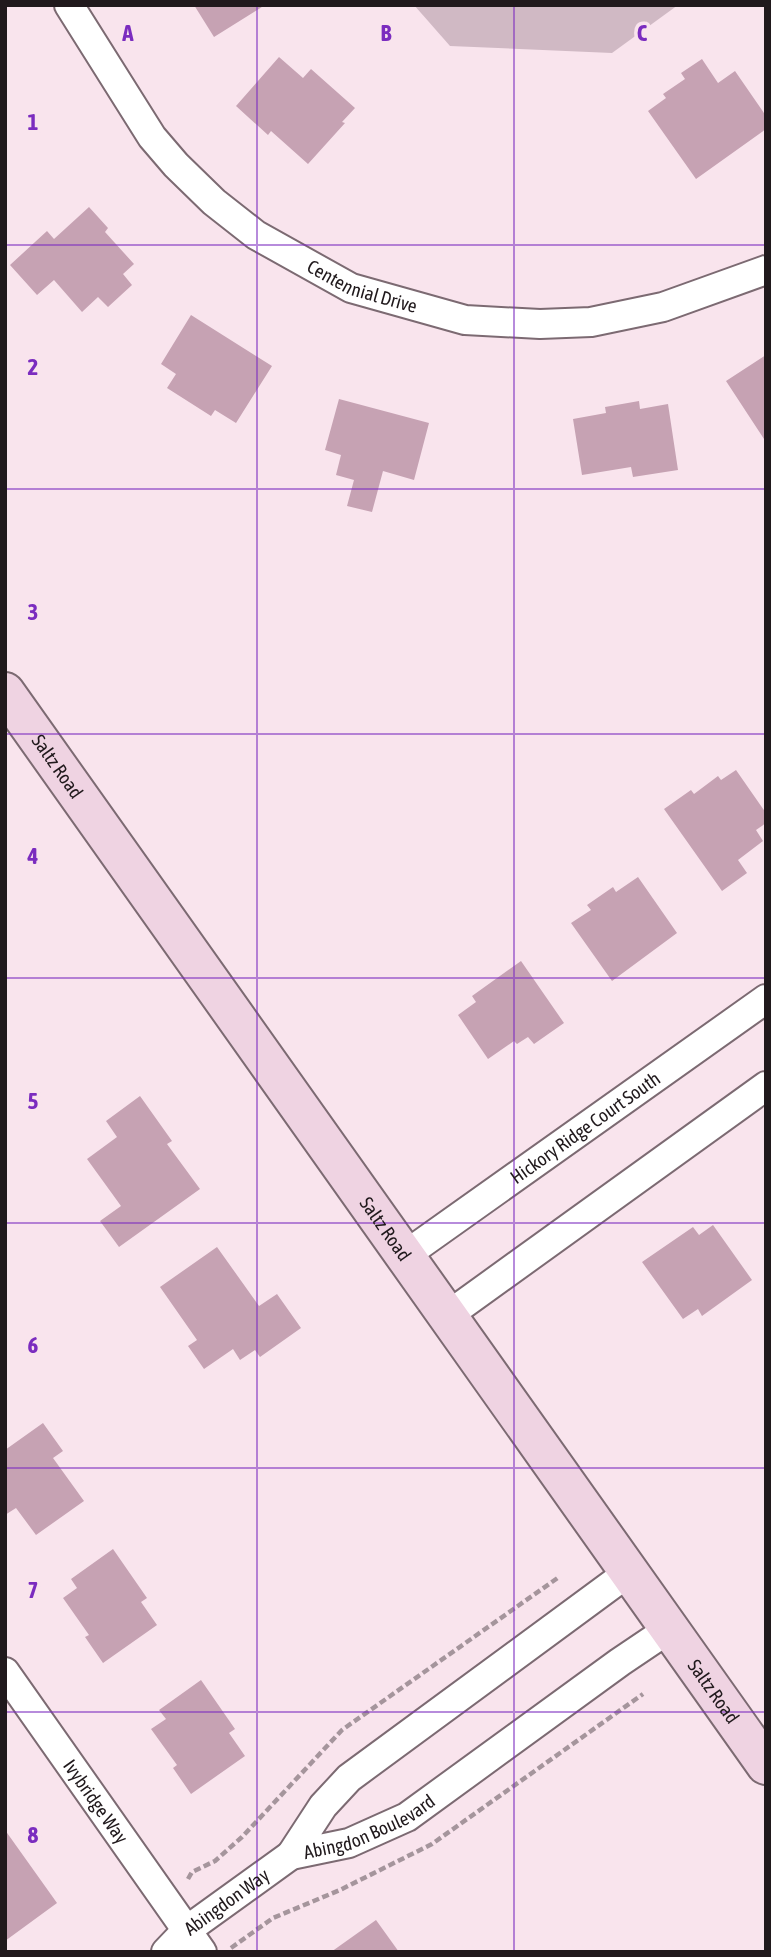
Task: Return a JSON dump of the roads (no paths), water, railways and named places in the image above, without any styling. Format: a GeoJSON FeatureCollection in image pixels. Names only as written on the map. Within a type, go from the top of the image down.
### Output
{"type":"FeatureCollection","features":[{"type":"Feature","properties":{"kind":"street","name":"Centennial Drive"},"geometry":{"type":"LineString","coordinates":[[69,5],[152,137],[176,165],[214,202],[256,235],[351,288],[465,320],[552,324],[591,322],[663,307],[766,270]]}},
{"type":"Feature","properties":{"kind":"street","name":"Saltz Road"},"geometry":{"type":"LineString","coordinates":[[5,692],[766,1765]]}},
{"type":"Feature","properties":{"kind":"street","name":"Hickory Ridge Court South"},"geometry":{"type":"LineString","coordinates":[[404,1256],[766,999]]}},
{"type":"Feature","properties":{"kind":"street"},"geometry":{"type":"LineString","coordinates":[[447,1316],[766,1086]]}},
{"type":"Feature","properties":{"kind":"street","name":"Abingdon Boulevard"},"geometry":{"type":"LineString","coordinates":[[291,1855],[323,1807],[349,1778],[629,1572]]}},
{"type":"Feature","properties":{"kind":"street","name":"Abingdon Boulevard"},"geometry":{"type":"LineString","coordinates":[[291,1855],[349,1843],[407,1817],[669,1629]]}},
{"type":"Feature","properties":{"kind":"street","name":"Ivybridge Way"},"geometry":{"type":"LineString","coordinates":[[5,1672],[195,1941]]}},
{"type":"Feature","properties":{"kind":"street","name":"Abingdon Way"},"geometry":{"type":"LineString","coordinates":[[166,1952],[195,1941],[291,1855]]}}]}
